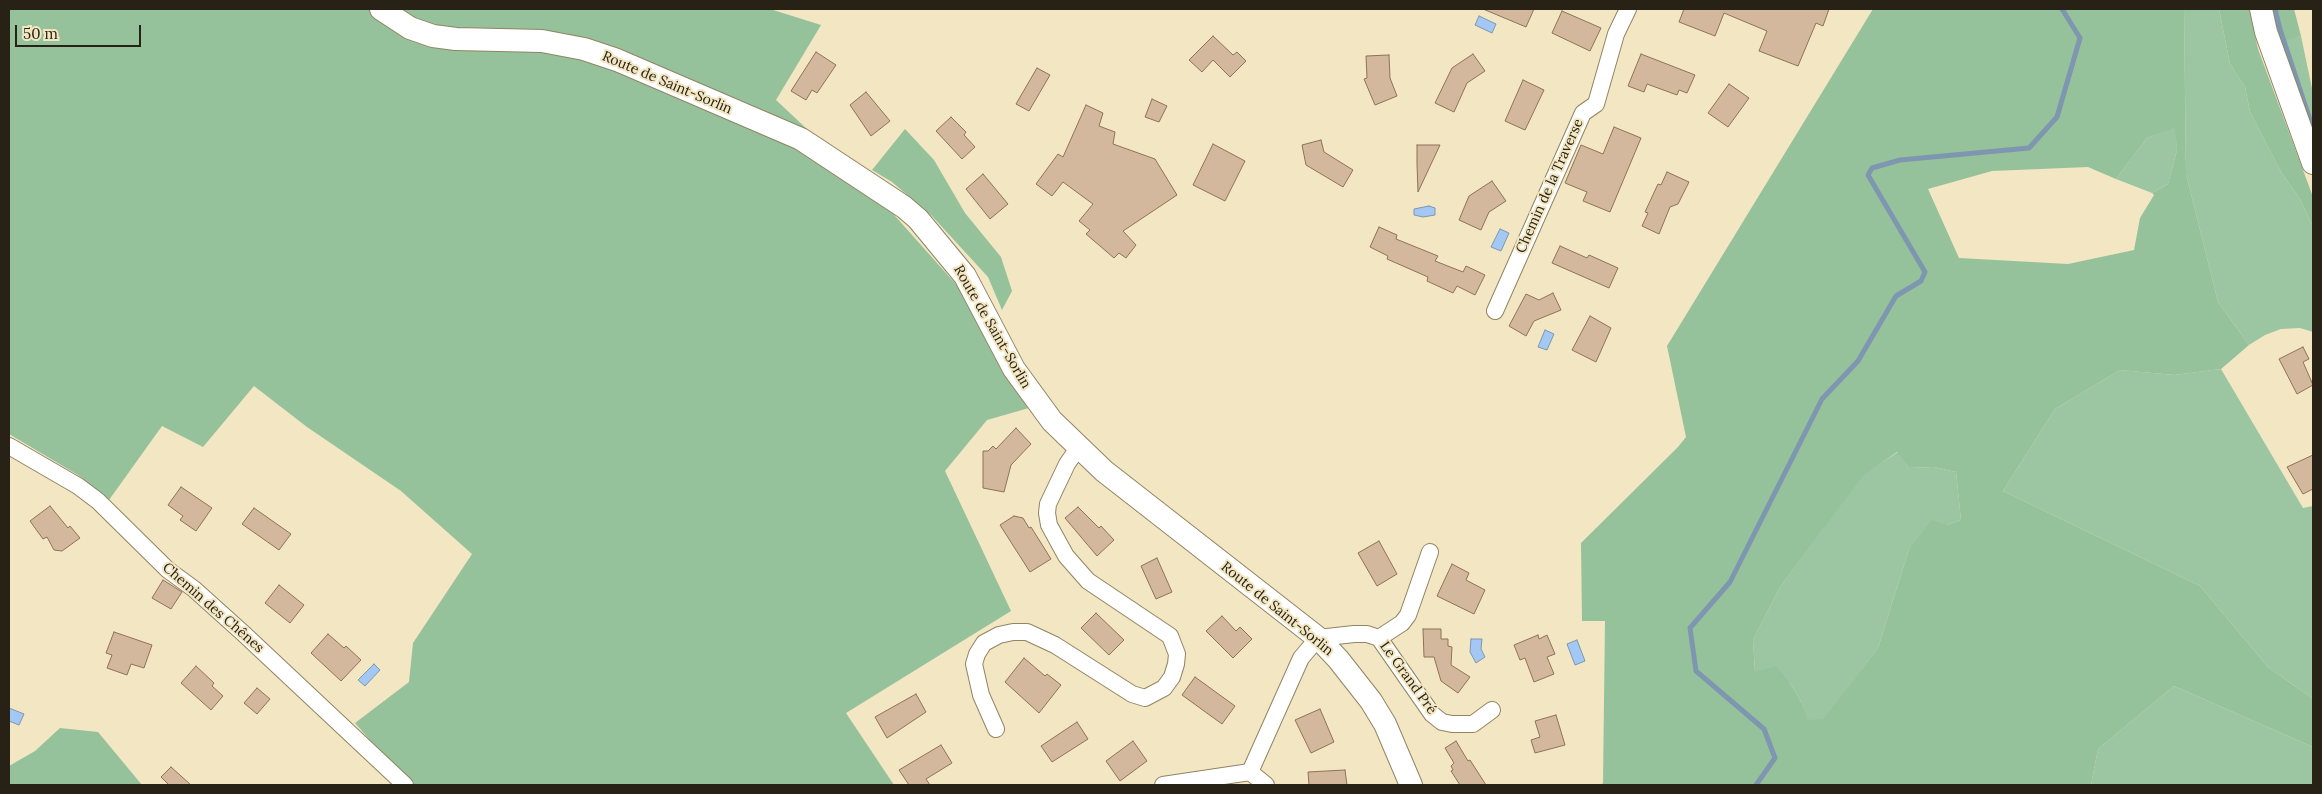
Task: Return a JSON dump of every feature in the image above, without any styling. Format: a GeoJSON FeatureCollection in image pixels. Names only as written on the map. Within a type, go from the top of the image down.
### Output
{"type":"FeatureCollection","features":[{"type":"Feature","properties":{"kind":"street","name":"Route de Saint-Sorlin"},"geometry":{"type":"LineString","coordinates":[[381,9],[410,28],[433,36],[456,39],[542,41],[584,49],[617,60],[801,139],[881,190],[918,219],[965,276],[1014,369],[1052,421],[1078,448],[1104,471],[1318,638],[1355,678],[1371,701],[1395,745],[1410,785]]}},
{"type":"Feature","properties":{"kind":"street","name":"Chemin de la Traverse"},"geometry":{"type":"LineString","coordinates":[[1495,311],[1583,113],[1596,104],[1616,34],[1627,9]]}},
{"type":"Feature","properties":{"kind":"street"},"geometry":{"type":"LineString","coordinates":[[2261,9],[2266,32],[2313,164]]}},
{"type":"Feature","properties":{"kind":"street","name":"Chemin des Chênes"},"geometry":{"type":"LineString","coordinates":[[9,446],[78,486],[98,501],[168,570],[194,588],[405,785]]}},
{"type":"Feature","properties":{"kind":"street"},"geometry":{"type":"LineString","coordinates":[[996,729],[981,695],[974,664],[977,654],[984,643],[999,635],[1027,632],[1055,645],[1132,694],[1145,698],[1164,688],[1172,677],[1176,664],[1177,654],[1170,636],[1088,581],[1066,556],[1049,525],[1048,504],[1067,464],[1078,448]]}},
{"type":"Feature","properties":{"kind":"street","name":"Le Grand Pré"},"geometry":{"type":"LineString","coordinates":[[1379,638],[1402,623],[1408,615],[1430,552]]}},
{"type":"Feature","properties":{"kind":"street","name":"Le Grand Pré"},"geometry":{"type":"LineString","coordinates":[[1318,638],[1354,634],[1367,634],[1379,638],[1432,714],[1442,722],[1473,724],[1492,710]]}},
{"type":"Feature","properties":{"kind":"street"},"geometry":{"type":"LineString","coordinates":[[1250,772],[1301,658],[1318,638]]}},
{"type":"Feature","properties":{"kind":"street"},"geometry":{"type":"LineString","coordinates":[[1163,785],[1250,772],[1266,785]]}},
{"type":"Feature","properties":{"kind":"green space"},"geometry":{"type":"Polygon","coordinates":[[[9,9],[770,9],[821,25],[776,100],[871,189],[970,300],[1029,408],[987,420],[945,471],[1011,611],[846,713],[894,785],[409,785],[355,723],[409,682],[413,643],[472,554],[401,491],[307,427],[254,386],[203,447],[162,426],[109,500],[78,475],[9,434],[9,9]]]}},
{"type":"Feature","properties":{"kind":"green space"},"geometry":{"type":"Polygon","coordinates":[[[1873,9],[2184,9],[2186,174],[2218,302],[2249,345],[2221,369],[2174,375],[2120,370],[2055,409],[2003,491],[2200,586],[2268,667],[2313,699],[2313,747],[2174,686],[2098,749],[2091,785],[1601,785],[1603,783],[1605,621],[1582,621],[1581,543],[1686,437],[1667,346],[1873,9]],[[2175,128],[2147,138],[2116,179],[2088,167],[1992,171],[1928,189],[1959,258],[2068,264],[2134,250],[2140,218],[2154,195],[2152,193],[2168,184],[2177,150],[2175,128]],[[1897,452],[1863,476],[1780,587],[1753,640],[1755,672],[1776,666],[1790,683],[1803,705],[1807,720],[1823,719],[1878,648],[1909,549],[1932,520],[1947,525],[1961,520],[1956,472],[1934,467],[1909,468],[1897,452]]]}},
{"type":"Feature","properties":{"kind":"green space"},"geometry":{"type":"Polygon","coordinates":[[[2184,9],[2219,9],[2230,64],[2245,87],[2250,112],[2281,172],[2300,199],[2313,227],[2313,332],[2300,328],[2281,329],[2265,335],[2249,345],[2218,302],[2186,174],[2184,9]]]}},
{"type":"Feature","properties":{"kind":"green space"},"geometry":{"type":"Polygon","coordinates":[[[2219,9],[2249,9],[2258,49],[2313,197],[2313,227],[2300,199],[2281,172],[2250,112],[2245,87],[2230,64],[2219,9]]]}},
{"type":"Feature","properties":{"kind":"green space"},"geometry":{"type":"Polygon","coordinates":[[[2272,9],[2284,40],[2301,36],[2313,93],[2313,138],[2275,33],[2272,9]]]}},
{"type":"Feature","properties":{"kind":"green space"},"geometry":{"type":"Polygon","coordinates":[[[2272,9],[2294,9],[2301,36],[2284,41],[2272,9]]]}},
{"type":"Feature","properties":{"kind":"green space"},"geometry":{"type":"Polygon","coordinates":[[[2176,127],[2177,150],[2168,184],[2152,193],[2116,179],[2147,138],[2176,127]]]}},
{"type":"Feature","properties":{"kind":"green space"},"geometry":{"type":"Polygon","coordinates":[[[905,129],[934,160],[965,213],[1001,257],[1012,291],[1002,310],[988,277],[931,215],[892,182],[872,170],[905,129]]]}},
{"type":"Feature","properties":{"kind":"green space"},"geometry":{"type":"Polygon","coordinates":[[[2221,369],[2303,508],[2313,506],[2313,699],[2268,667],[2200,586],[2003,491],[2055,409],[2120,370],[2174,375],[2221,369]]]}},
{"type":"Feature","properties":{"kind":"green space"},"geometry":{"type":"Polygon","coordinates":[[[1898,452],[1909,468],[1934,467],[1956,472],[1961,520],[1947,525],[1909,549],[1878,648],[1823,720],[1806,720],[1803,705],[1790,683],[1755,672],[1753,640],[1780,587],[1863,475],[1898,452]]]}},
{"type":"Feature","properties":{"kind":"green space"},"geometry":{"type":"Polygon","coordinates":[[[2174,686],[2313,747],[2313,785],[2091,785],[2098,749],[2174,686]]]}},
{"type":"Feature","properties":{"kind":"green space"},"geometry":{"type":"Polygon","coordinates":[[[60,728],[98,732],[142,785],[9,785],[9,766],[35,751],[60,728]]]}},
{"type":"Feature","properties":{"kind":"water"},"geometry":{"type":"Polygon","coordinates":[[[1479,16],[1496,24],[1492,33],[1475,25],[1479,16]]]}},
{"type":"Feature","properties":{"kind":"water"},"geometry":{"type":"Polygon","coordinates":[[[1429,206],[1435,208],[1435,215],[1423,217],[1414,215],[1414,209],[1429,206]]]}},
{"type":"Feature","properties":{"kind":"water"},"geometry":{"type":"Polygon","coordinates":[[[1500,229],[1509,233],[1501,251],[1491,247],[1500,229]]]}},
{"type":"Feature","properties":{"kind":"water"},"geometry":{"type":"Polygon","coordinates":[[[1545,330],[1554,334],[1547,350],[1538,347],[1545,330]]]}},
{"type":"Feature","properties":{"kind":"water"},"geometry":{"type":"Polygon","coordinates":[[[1471,639],[1482,639],[1481,649],[1485,657],[1476,663],[1470,652],[1471,639]]]}},
{"type":"Feature","properties":{"kind":"water"},"geometry":{"type":"Polygon","coordinates":[[[1577,640],[1585,661],[1575,665],[1567,644],[1577,640]]]}},
{"type":"Feature","properties":{"kind":"water"},"geometry":{"type":"Polygon","coordinates":[[[374,664],[380,670],[365,686],[358,680],[374,664]]]}},
{"type":"Feature","properties":{"kind":"water"},"geometry":{"type":"Polygon","coordinates":[[[9,708],[24,714],[19,725],[9,721],[9,708]]]}},
{"type":"Feature","properties":{"kind":"building"},"geometry":{"type":"Polygon","coordinates":[[[1483,9],[1534,9],[1526,27],[1483,9]]]}},
{"type":"Feature","properties":{"kind":"building"},"geometry":{"type":"Polygon","coordinates":[[[1684,9],[1829,9],[1823,26],[1816,23],[1798,66],[1759,51],[1767,31],[1724,13],[1715,36],[1679,22],[1684,9]]]}},
{"type":"Feature","properties":{"kind":"building"},"geometry":{"type":"Polygon","coordinates":[[[1562,11],[1601,28],[1590,51],[1552,33],[1562,11]]]}},
{"type":"Feature","properties":{"kind":"building"},"geometry":{"type":"Polygon","coordinates":[[[1213,36],[1233,55],[1237,52],[1246,61],[1230,77],[1213,60],[1202,72],[1189,60],[1213,36]]]}},
{"type":"Feature","properties":{"kind":"building"},"geometry":{"type":"Polygon","coordinates":[[[816,52],[836,65],[817,93],[812,90],[806,100],[791,91],[816,52]]]}},
{"type":"Feature","properties":{"kind":"building"},"geometry":{"type":"Polygon","coordinates":[[[1473,54],[1485,71],[1467,83],[1454,112],[1435,103],[1452,68],[1473,54]]]}},
{"type":"Feature","properties":{"kind":"building"},"geometry":{"type":"Polygon","coordinates":[[[1641,54],[1695,75],[1687,93],[1679,90],[1677,95],[1647,84],[1644,92],[1628,86],[1641,54]]]}},
{"type":"Feature","properties":{"kind":"building"},"geometry":{"type":"Polygon","coordinates":[[[1389,55],[1390,78],[1397,96],[1375,105],[1364,79],[1367,78],[1366,56],[1389,55]]]}},
{"type":"Feature","properties":{"kind":"building"},"geometry":{"type":"Polygon","coordinates":[[[1037,68],[1050,75],[1029,111],[1016,104],[1037,68]]]}},
{"type":"Feature","properties":{"kind":"building"},"geometry":{"type":"Polygon","coordinates":[[[1523,80],[1544,90],[1525,130],[1505,121],[1523,80]]]}},
{"type":"Feature","properties":{"kind":"building"},"geometry":{"type":"Polygon","coordinates":[[[1729,84],[1749,98],[1728,127],[1708,113],[1729,84]]]}},
{"type":"Feature","properties":{"kind":"building"},"geometry":{"type":"Polygon","coordinates":[[[866,92],[890,121],[871,136],[850,105],[866,92]]]}},
{"type":"Feature","properties":{"kind":"building"},"geometry":{"type":"Polygon","coordinates":[[[1152,99],[1167,106],[1159,122],[1145,117],[1152,99]]]}},
{"type":"Feature","properties":{"kind":"building"},"geometry":{"type":"Polygon","coordinates":[[[1086,105],[1103,113],[1099,126],[1115,132],[1113,144],[1155,159],[1177,195],[1123,231],[1136,245],[1126,258],[1119,253],[1114,258],[1086,234],[1090,230],[1079,221],[1093,204],[1063,182],[1052,196],[1036,184],[1058,154],[1063,157],[1086,105]]]}},
{"type":"Feature","properties":{"kind":"building"},"geometry":{"type":"Polygon","coordinates":[[[951,117],[966,132],[964,135],[975,147],[962,159],[936,131],[951,117]]]}},
{"type":"Feature","properties":{"kind":"building"},"geometry":{"type":"Polygon","coordinates":[[[1614,127],[1641,138],[1610,212],[1583,201],[1587,192],[1565,183],[1581,145],[1603,154],[1614,127]]]}},
{"type":"Feature","properties":{"kind":"building"},"geometry":{"type":"Polygon","coordinates":[[[1321,140],[1324,152],[1353,170],[1343,187],[1306,165],[1302,145],[1321,140]]]}},
{"type":"Feature","properties":{"kind":"building"},"geometry":{"type":"Polygon","coordinates":[[[1213,144],[1245,161],[1225,201],[1193,185],[1213,144]]]}},
{"type":"Feature","properties":{"kind":"building"},"geometry":{"type":"Polygon","coordinates":[[[1417,145],[1440,145],[1418,192],[1417,164],[1417,145]]]}},
{"type":"Feature","properties":{"kind":"building"},"geometry":{"type":"Polygon","coordinates":[[[1667,172],[1689,182],[1678,204],[1670,207],[1659,234],[1642,226],[1648,213],[1645,212],[1658,184],[1661,185],[1667,172]]]}},
{"type":"Feature","properties":{"kind":"building"},"geometry":{"type":"Polygon","coordinates":[[[983,174],[1008,204],[990,219],[966,189],[983,174]]]}},
{"type":"Feature","properties":{"kind":"building"},"geometry":{"type":"Polygon","coordinates":[[[1492,181],[1506,201],[1489,212],[1481,230],[1459,220],[1469,196],[1492,181]]]}},
{"type":"Feature","properties":{"kind":"building"},"geometry":{"type":"Polygon","coordinates":[[[1379,227],[1397,235],[1396,239],[1438,256],[1435,261],[1463,272],[1466,266],[1485,275],[1475,295],[1457,286],[1453,293],[1427,281],[1428,277],[1387,259],[1388,256],[1370,247],[1379,227]]]}},
{"type":"Feature","properties":{"kind":"building"},"geometry":{"type":"Polygon","coordinates":[[[1560,246],[1587,258],[1589,255],[1618,268],[1609,288],[1552,263],[1560,246]]]}},
{"type":"Feature","properties":{"kind":"building"},"geometry":{"type":"Polygon","coordinates":[[[1553,293],[1561,310],[1534,321],[1526,336],[1509,326],[1526,294],[1539,300],[1553,293]]]}},
{"type":"Feature","properties":{"kind":"building"},"geometry":{"type":"Polygon","coordinates":[[[1590,316],[1611,328],[1596,362],[1572,350],[1590,316]]]}},
{"type":"Feature","properties":{"kind":"building"},"geometry":{"type":"Polygon","coordinates":[[[2303,347],[2309,359],[2303,362],[2313,385],[2297,394],[2279,359],[2303,347]]]}},
{"type":"Feature","properties":{"kind":"building"},"geometry":{"type":"Polygon","coordinates":[[[1016,428],[1031,444],[1011,465],[1004,492],[983,488],[983,451],[988,451],[993,446],[996,449],[1016,428]]]}},
{"type":"Feature","properties":{"kind":"building"},"geometry":{"type":"Polygon","coordinates":[[[2313,455],[2313,489],[2303,494],[2287,467],[2313,455]]]}},
{"type":"Feature","properties":{"kind":"building"},"geometry":{"type":"Polygon","coordinates":[[[181,487],[212,508],[196,531],[180,520],[183,516],[168,505],[181,487]]]}},
{"type":"Feature","properties":{"kind":"building"},"geometry":{"type":"Polygon","coordinates":[[[50,506],[68,528],[70,526],[80,538],[62,551],[54,550],[47,537],[43,539],[30,521],[50,506]]]}},
{"type":"Feature","properties":{"kind":"building"},"geometry":{"type":"Polygon","coordinates":[[[1078,507],[1099,528],[1101,526],[1114,540],[1097,556],[1065,518],[1078,507]]]}},
{"type":"Feature","properties":{"kind":"building"},"geometry":{"type":"Polygon","coordinates":[[[254,508],[291,534],[279,550],[242,524],[254,508]]]}},
{"type":"Feature","properties":{"kind":"building"},"geometry":{"type":"Polygon","coordinates":[[[1014,516],[1023,518],[1029,528],[1031,527],[1051,559],[1030,572],[1000,525],[1014,516]]]}},
{"type":"Feature","properties":{"kind":"building"},"geometry":{"type":"Polygon","coordinates":[[[1379,541],[1397,574],[1377,586],[1358,553],[1379,541]]]}},
{"type":"Feature","properties":{"kind":"building"},"geometry":{"type":"Polygon","coordinates":[[[1157,558],[1172,592],[1156,599],[1141,566],[1157,558]]]}},
{"type":"Feature","properties":{"kind":"building"},"geometry":{"type":"Polygon","coordinates":[[[1452,564],[1469,573],[1466,580],[1485,590],[1474,614],[1437,596],[1452,564]]]}},
{"type":"Feature","properties":{"kind":"building"},"geometry":{"type":"Polygon","coordinates":[[[163,580],[182,592],[171,609],[152,598],[163,580]]]}},
{"type":"Feature","properties":{"kind":"building"},"geometry":{"type":"Polygon","coordinates":[[[279,585],[304,605],[290,623],[265,603],[279,585]]]}},
{"type":"Feature","properties":{"kind":"building"},"geometry":{"type":"Polygon","coordinates":[[[1096,613],[1124,640],[1109,655],[1081,628],[1096,613]]]}},
{"type":"Feature","properties":{"kind":"building"},"geometry":{"type":"Polygon","coordinates":[[[1222,616],[1236,631],[1240,627],[1252,639],[1233,658],[1206,631],[1222,616]]]}},
{"type":"Feature","properties":{"kind":"building"},"geometry":{"type":"Polygon","coordinates":[[[1423,629],[1441,629],[1441,639],[1448,639],[1448,646],[1452,647],[1451,665],[1470,677],[1458,693],[1441,681],[1434,657],[1424,657],[1423,629]]]}},
{"type":"Feature","properties":{"kind":"building"},"geometry":{"type":"Polygon","coordinates":[[[114,632],[152,645],[144,668],[131,664],[127,675],[107,668],[112,655],[106,653],[114,632]]]}},
{"type":"Feature","properties":{"kind":"building"},"geometry":{"type":"Polygon","coordinates":[[[328,634],[344,648],[346,646],[361,660],[341,681],[311,653],[328,634]]]}},
{"type":"Feature","properties":{"kind":"building"},"geometry":{"type":"Polygon","coordinates":[[[1538,635],[1539,639],[1547,635],[1555,654],[1547,657],[1554,674],[1534,682],[1525,658],[1520,660],[1514,645],[1538,635]]]}},
{"type":"Feature","properties":{"kind":"building"},"geometry":{"type":"Polygon","coordinates":[[[1024,658],[1045,676],[1047,674],[1061,685],[1039,713],[1005,682],[1024,658]]]}},
{"type":"Feature","properties":{"kind":"building"},"geometry":{"type":"Polygon","coordinates":[[[196,666],[214,683],[212,686],[223,696],[211,710],[181,683],[196,666]]]}},
{"type":"Feature","properties":{"kind":"building"},"geometry":{"type":"Polygon","coordinates":[[[1195,677],[1235,706],[1222,724],[1182,695],[1195,677]]]}},
{"type":"Feature","properties":{"kind":"building"},"geometry":{"type":"Polygon","coordinates":[[[257,688],[270,699],[257,714],[244,703],[257,688]]]}},
{"type":"Feature","properties":{"kind":"building"},"geometry":{"type":"Polygon","coordinates":[[[916,694],[926,712],[887,738],[875,717],[916,694]]]}},
{"type":"Feature","properties":{"kind":"building"},"geometry":{"type":"Polygon","coordinates":[[[1320,709],[1334,742],[1311,753],[1295,720],[1320,709]]]}},
{"type":"Feature","properties":{"kind":"building"},"geometry":{"type":"Polygon","coordinates":[[[1556,715],[1565,745],[1535,753],[1531,740],[1540,737],[1535,721],[1556,715]]]}},
{"type":"Feature","properties":{"kind":"building"},"geometry":{"type":"Polygon","coordinates":[[[1077,722],[1088,739],[1052,762],[1041,746],[1077,722]]]}},
{"type":"Feature","properties":{"kind":"building"},"geometry":{"type":"Polygon","coordinates":[[[1133,741],[1147,761],[1120,781],[1106,761],[1133,741]]]}},
{"type":"Feature","properties":{"kind":"building"},"geometry":{"type":"Polygon","coordinates":[[[1456,741],[1486,785],[1460,785],[1451,771],[1453,770],[1451,766],[1454,763],[1445,748],[1456,741]]]}},
{"type":"Feature","properties":{"kind":"building"},"geometry":{"type":"Polygon","coordinates":[[[941,745],[952,763],[926,779],[930,785],[909,785],[899,770],[941,745]]]}},
{"type":"Feature","properties":{"kind":"building"},"geometry":{"type":"Polygon","coordinates":[[[171,767],[191,785],[169,785],[161,777],[171,767]]]}},
{"type":"Feature","properties":{"kind":"building"},"geometry":{"type":"Polygon","coordinates":[[[1345,770],[1347,785],[1309,785],[1308,772],[1345,770]]]}},
{"type":"Feature","properties":{"kind":"waterway"},"geometry":{"type":"LineString","coordinates":[[1756,785],[1775,758],[1764,729],[1696,671],[1690,628],[1730,582],[1822,399],[1858,361],[1896,296],[1921,281],[1925,272],[1868,175],[1872,168],[1900,160],[2029,148],[2057,117],[2080,38],[2062,9]]}},
{"type":"Feature","properties":{"kind":"waterway"},"geometry":{"type":"LineString","coordinates":[[2275,9],[2313,129]]}}]}
